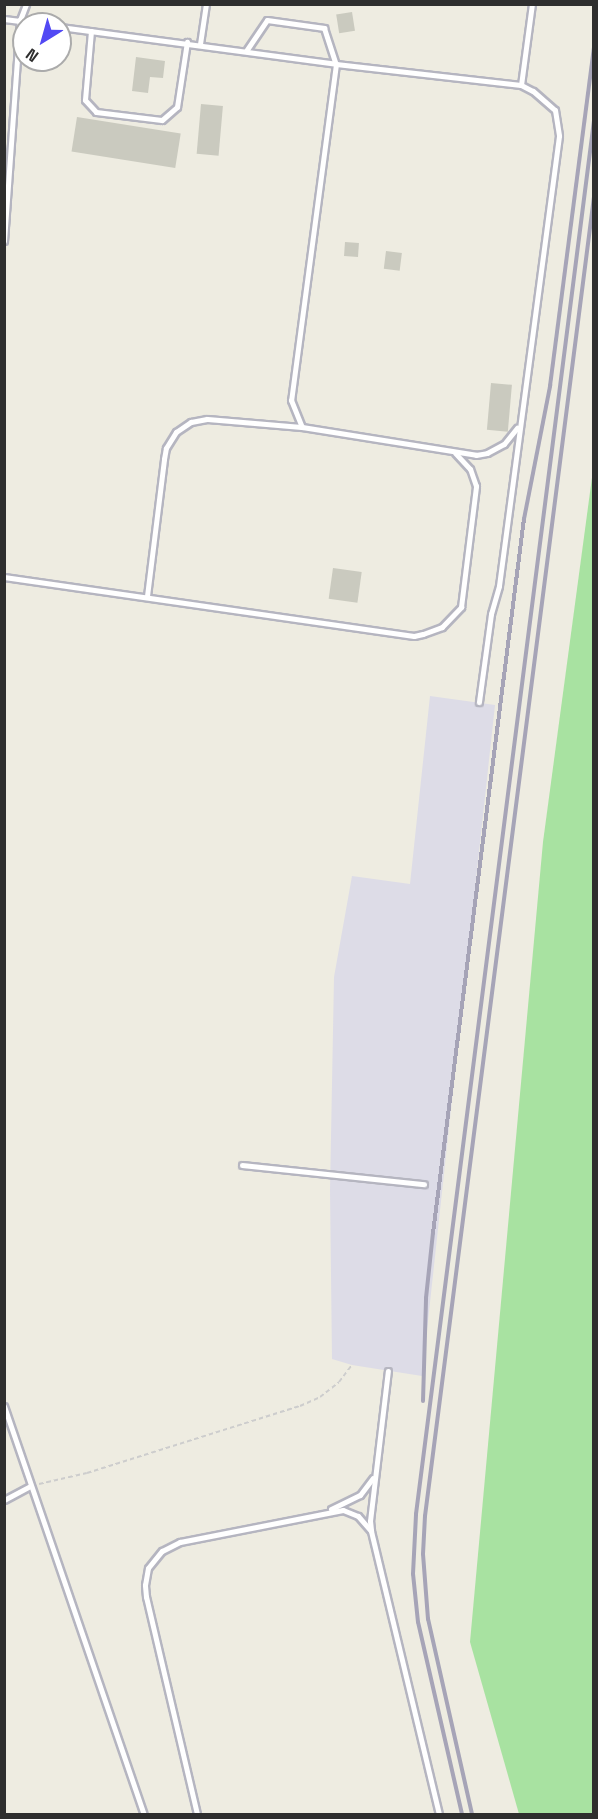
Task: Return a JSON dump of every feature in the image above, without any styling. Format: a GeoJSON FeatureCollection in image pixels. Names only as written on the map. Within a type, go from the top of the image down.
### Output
{"type":"FeatureCollection","features":[{"type":"Feature","properties":{"kind":"lane"},"geometry":{"type":"LineString","coordinates":[[200,44],[206,4]]}},
{"type":"Feature","properties":{"kind":"lane"},"geometry":{"type":"LineString","coordinates":[[521,85],[532,4]]}},
{"type":"Feature","properties":{"kind":"lane"},"geometry":{"type":"LineString","coordinates":[[246,51],[267,21],[324,27],[336,64],[291,400],[302,427]]}},
{"type":"Feature","properties":{"kind":"lane"},"geometry":{"type":"LineString","coordinates":[[72,29],[187,42],[336,64],[521,85],[533,91],[555,110],[559,136],[518,427],[499,586],[491,614],[479,702]]}},
{"type":"Feature","properties":{"kind":"lane"},"geometry":{"type":"LineString","coordinates":[[91,32],[85,100],[96,112],[151,119],[162,120],[177,107],[187,42]]}},
{"type":"Feature","properties":{"kind":"lane"},"geometry":{"type":"LineString","coordinates":[[4,241],[16,72]]}},
{"type":"Feature","properties":{"kind":"lane"},"geometry":{"type":"LineString","coordinates":[[147,596],[166,448],[176,432],[191,422],[207,419],[302,427],[455,453],[487,453],[504,444],[518,427]]}},
{"type":"Feature","properties":{"kind":"lane"},"geometry":{"type":"LineString","coordinates":[[4,577],[414,636],[442,627],[461,607],[477,498],[476,486],[470,469],[455,453]]}},
{"type":"Feature","properties":{"kind":"lane"},"geometry":{"type":"LineString","coordinates":[[242,1165],[424,1184]]}},
{"type":"Feature","properties":{"kind":"lane"},"geometry":{"type":"LineString","coordinates":[[388,1371],[375,1472],[371,1532],[439,1815]]}},
{"type":"Feature","properties":{"kind":"lane"},"geometry":{"type":"LineString","coordinates":[[4,1406],[144,1815]]}},
{"type":"Feature","properties":{"kind":"lane"},"geometry":{"type":"LineString","coordinates":[[324,1512],[360,1494],[370,1485],[375,1472]]}},
{"type":"Feature","properties":{"kind":"lane"},"geometry":{"type":"LineString","coordinates":[[4,1500],[30,1486]]}},
{"type":"Feature","properties":{"kind":"lane"},"geometry":{"type":"LineString","coordinates":[[197,1815],[146,1597],[145,1585],[148,1568],[162,1551],[180,1542],[324,1512],[343,1510],[351,1513],[371,1532]]}},
{"type":"Feature","properties":{"kind":"path"},"geometry":{"type":"LineString","coordinates":[[30,1486],[87,1473],[300,1406],[320,1397],[339,1382],[352,1365]]}},
{"type":"Feature","properties":{"kind":"shaded area"},"geometry":{"type":"Polygon","coordinates":[[[430,696],[495,705],[422,1376],[352,1365],[332,1359],[330,1190],[334,977],[352,876],[410,884],[430,696]]]}},
{"type":"Feature","properties":{"kind":"green space"},"geometry":{"type":"Polygon","coordinates":[[[593,470],[593,1814],[519,1814],[470,1642],[543,842],[593,470]]]}},
{"type":"Feature","properties":{"kind":"building"},"geometry":{"type":"Polygon","coordinates":[[[352,12],[355,31],[339,33],[336,15],[352,12]]]}},
{"type":"Feature","properties":{"kind":"building"},"geometry":{"type":"Polygon","coordinates":[[[136,57],[165,61],[163,78],[150,77],[148,93],[132,91],[136,57]]]}},
{"type":"Feature","properties":{"kind":"building"},"geometry":{"type":"Polygon","coordinates":[[[201,104],[223,106],[219,156],[197,154],[201,104]]]}},
{"type":"Feature","properties":{"kind":"building"},"geometry":{"type":"Polygon","coordinates":[[[77,117],[181,133],[175,168],[72,152],[77,117]]]}},
{"type":"Feature","properties":{"kind":"building"},"geometry":{"type":"Polygon","coordinates":[[[345,242],[359,243],[358,257],[344,256],[345,242]]]}},
{"type":"Feature","properties":{"kind":"building"},"geometry":{"type":"Polygon","coordinates":[[[386,251],[402,253],[400,271],[384,269],[386,251]]]}},
{"type":"Feature","properties":{"kind":"building"},"geometry":{"type":"Polygon","coordinates":[[[491,383],[512,385],[508,432],[487,430],[491,383]]]}},
{"type":"Feature","properties":{"kind":"building"},"geometry":{"type":"Polygon","coordinates":[[[333,568],[362,572],[357,603],[329,599],[333,568]]]}},
{"type":"Feature","properties":{"kind":"railway"},"geometry":{"type":"LineString","coordinates":[[423,1401],[426,1298],[433,1233],[524,519],[550,386],[594,47]]}},
{"type":"Feature","properties":{"kind":"railway"},"geometry":{"type":"LineString","coordinates":[[462,1814],[418,1622],[413,1574],[416,1514],[594,121]]}},
{"type":"Feature","properties":{"kind":"railway"},"geometry":{"type":"LineString","coordinates":[[472,1814],[428,1619],[423,1554],[425,1516],[594,197]]}}]}
